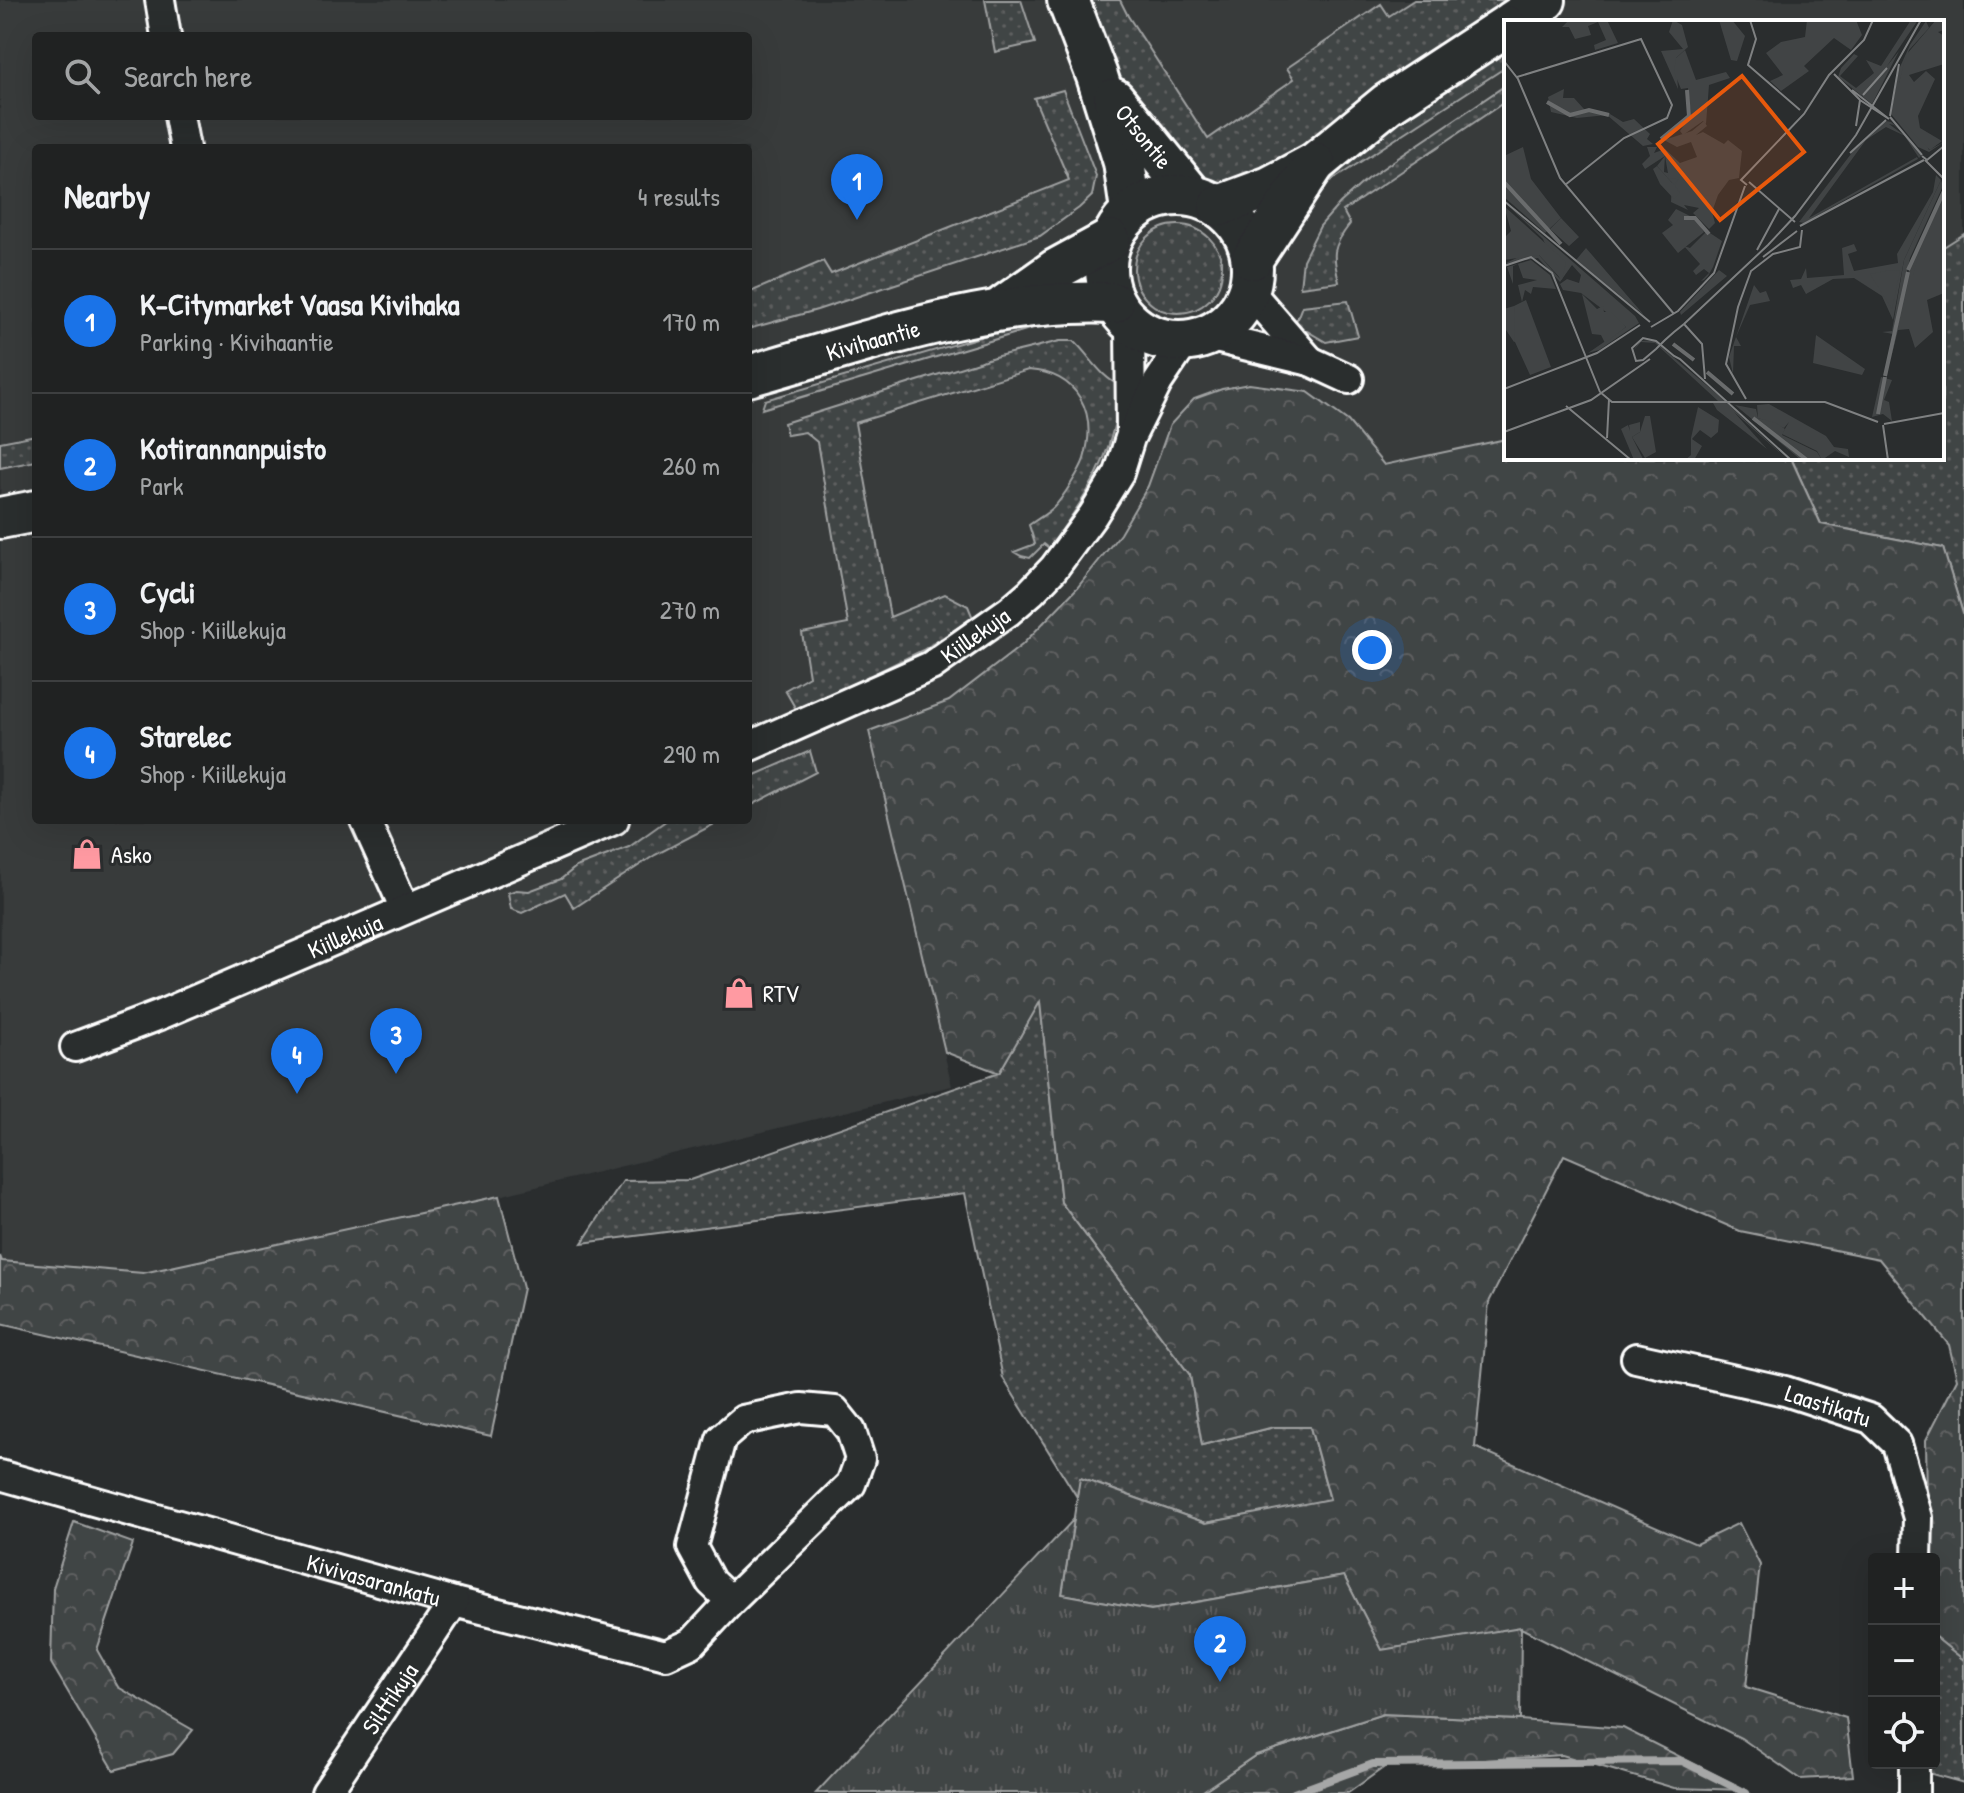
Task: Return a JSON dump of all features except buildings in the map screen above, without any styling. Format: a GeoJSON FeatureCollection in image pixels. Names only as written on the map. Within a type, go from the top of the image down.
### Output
{"type":"FeatureCollection","features":[{"type":"Feature","properties":{"kind":"main road","name":"Otsontie"},"geometry":{"type":"LineString","coordinates":[[1068,0],[1097,76],[1124,162],[1121,226]]}},
{"type":"Feature","properties":{"kind":"main road"},"geometry":{"type":"LineString","coordinates":[[1515,20],[1545,0]]}},
{"type":"Feature","properties":{"kind":"main road"},"geometry":{"type":"LineString","coordinates":[[1315,163],[1250,275],[1232,318],[1196,339],[1156,338],[1121,313],[1106,282],[1105,261],[1121,226],[1149,200],[1170,195],[1206,201],[1270,187],[1315,163],[1387,104],[1504,27]]}},
{"type":"Feature","properties":{"kind":"main road","name":"Otsontie"},"geometry":{"type":"LineString","coordinates":[[1097,76],[1152,149],[1206,201]]}},
{"type":"Feature","properties":{"kind":"main road"},"geometry":{"type":"LineString","coordinates":[[1206,201],[1235,221],[1247,239],[1250,275]]}},
{"type":"Feature","properties":{"kind":"main road","name":"Kivihaantie"},"geometry":{"type":"LineString","coordinates":[[1001,308],[1121,226]]}},
{"type":"Feature","properties":{"kind":"main road","name":"Kivihaantie"},"geometry":{"type":"LineString","coordinates":[[752,375],[875,339],[1001,308],[1068,301],[1121,313]]}},
{"type":"Feature","properties":{"kind":"main road"},"geometry":{"type":"LineString","coordinates":[[0,518],[32,512]]}},
{"type":"Feature","properties":{"kind":"street"},"geometry":{"type":"LineString","coordinates":[[160,0],[165,32]]}},
{"type":"Feature","properties":{"kind":"street"},"geometry":{"type":"LineString","coordinates":[[180,120],[184,144]]}},
{"type":"Feature","properties":{"kind":"street"},"geometry":{"type":"LineString","coordinates":[[1250,275],[1310,361]]}},
{"type":"Feature","properties":{"kind":"street","name":"Kiillekuja"},"geometry":{"type":"LineString","coordinates":[[1121,313],[1130,438]]}},
{"type":"Feature","properties":{"kind":"street"},"geometry":{"type":"LineString","coordinates":[[1196,339],[1310,361],[1349,379]]}},
{"type":"Feature","properties":{"kind":"street","name":"Kiillekuja"},"geometry":{"type":"LineString","coordinates":[[752,745],[931,666],[1009,611],[1054,568],[1093,515],[1119,473],[1130,438],[1158,382],[1196,339]]}},
{"type":"Feature","properties":{"kind":"street"},"geometry":{"type":"LineString","coordinates":[[367,824],[405,909]]}},
{"type":"Feature","properties":{"kind":"street","name":"Kiillekuja"},"geometry":{"type":"LineString","coordinates":[[75,1047],[160,1015],[605,824]]}},
{"type":"Feature","properties":{"kind":"street","name":"Laastikatu"},"geometry":{"type":"LineString","coordinates":[[1636,1358],[1785,1391],[1871,1419],[1897,1444],[1918,1518],[1917,1553]]}},
{"type":"Feature","properties":{"kind":"street","name":"Kivivasarankatu"},"geometry":{"type":"LineString","coordinates":[[0,1475],[454,1602],[666,1655],[692,1643],[851,1484],[860,1459],[851,1431],[835,1411],[801,1408],[743,1420],[721,1439],[692,1547],[711,1582],[731,1601]]}},
{"type":"Feature","properties":{"kind":"street","name":"Silttikuja"},"geometry":{"type":"LineString","coordinates":[[326,1793],[454,1602]]}},
{"type":"Feature","properties":{"kind":"street"},"geometry":{"type":"LineString","coordinates":[[1914,1769],[1914,1793]]}},
{"type":"Feature","properties":{"kind":"shaded area"},"geometry":{"type":"Polygon","coordinates":[[[0,0],[1964,0],[1964,234],[1944,247],[1944,20],[1504,20],[1504,439],[1384,465],[1348,421],[1170,425],[1148,486],[1120,534],[1077,588],[1022,645],[949,701],[869,731],[952,1086],[499,1196],[143,1273],[1,1261],[0,0]]]}},
{"type":"Feature","properties":{"kind":"green space"},"geometry":{"type":"Polygon","coordinates":[[[985,0],[1021,0],[1035,43],[995,52],[985,0]]]}},
{"type":"Feature","properties":{"kind":"green space"},"geometry":{"type":"Polygon","coordinates":[[[1086,0],[1120,0],[1208,139],[1294,79],[1287,68],[1381,4],[1389,16],[1414,0],[1516,0],[1415,64],[1254,182],[1232,189],[1207,183],[1137,108],[1105,47],[1086,0]]]}},
{"type":"Feature","properties":{"kind":"green space"},"geometry":{"type":"Polygon","coordinates":[[[1504,53],[1504,68],[1328,183],[1368,142],[1504,53]]]}},
{"type":"Feature","properties":{"kind":"green space"},"geometry":{"type":"Polygon","coordinates":[[[1504,86],[1504,102],[1343,211],[1350,224],[1335,251],[1339,282],[1300,287],[1303,260],[1320,226],[1367,179],[1504,86]]]}},
{"type":"Feature","properties":{"kind":"green space"},"geometry":{"type":"Polygon","coordinates":[[[1063,90],[1096,176],[1092,196],[1079,208],[1040,236],[817,310],[752,328],[752,291],[823,261],[831,274],[1069,180],[1034,98],[1063,90]]]}},
{"type":"Feature","properties":{"kind":"green space"},"geometry":{"type":"Polygon","coordinates":[[[1178,225],[1203,232],[1215,244],[1222,269],[1215,294],[1203,306],[1178,313],[1153,306],[1141,294],[1134,269],[1141,244],[1153,232],[1178,225]]]}},
{"type":"Feature","properties":{"kind":"green space"},"geometry":{"type":"Polygon","coordinates":[[[1964,234],[1964,617],[1943,548],[1821,524],[1792,460],[1944,460],[1944,247],[1964,234]]]}},
{"type":"Feature","properties":{"kind":"green space"},"geometry":{"type":"Polygon","coordinates":[[[1348,301],[1358,336],[1326,342],[1295,324],[1302,306],[1348,301]]]}},
{"type":"Feature","properties":{"kind":"green space"},"geometry":{"type":"Polygon","coordinates":[[[1055,315],[1060,320],[762,409],[765,400],[1055,315]]]}},
{"type":"Feature","properties":{"kind":"green space"},"geometry":{"type":"Polygon","coordinates":[[[1060,341],[1074,341],[1101,372],[1121,386],[1116,419],[1095,477],[1049,548],[1044,544],[1030,558],[1014,552],[1035,544],[1029,525],[1057,503],[1084,459],[1088,442],[1086,411],[1071,387],[1045,373],[1028,370],[855,423],[890,617],[945,594],[968,606],[973,618],[923,650],[797,711],[785,690],[809,676],[802,633],[848,624],[817,442],[805,432],[787,435],[784,423],[994,357],[1060,341]]]}},
{"type":"Feature","properties":{"kind":"green space"},"geometry":{"type":"Polygon","coordinates":[[[1249,384],[1308,392],[1348,421],[1384,465],[1504,439],[1504,460],[1792,460],[1821,524],[1943,548],[1964,617],[1964,1660],[1940,1641],[1940,1553],[1928,1553],[1926,1440],[1957,1379],[1949,1345],[1879,1259],[1740,1231],[1564,1155],[1489,1302],[1475,1447],[1696,1544],[1739,1523],[1760,1565],[1746,1687],[1846,1718],[1853,1776],[1800,1779],[1741,1738],[1521,1628],[1382,1650],[1344,1576],[1151,1610],[1062,1594],[1080,1478],[1206,1523],[1330,1499],[1310,1427],[1274,1427],[1202,1445],[1190,1375],[1061,1202],[1040,1002],[999,1073],[945,1052],[869,731],[949,701],[1022,645],[1077,588],[1120,534],[1148,486],[1170,425],[1194,399],[1249,384]]]}},
{"type":"Feature","properties":{"kind":"green space"},"geometry":{"type":"Polygon","coordinates":[[[32,436],[32,462],[0,468],[0,442],[32,436]]]}},
{"type":"Feature","properties":{"kind":"green space"},"geometry":{"type":"Polygon","coordinates":[[[810,751],[816,772],[752,805],[752,776],[810,751]]]}},
{"type":"Feature","properties":{"kind":"green space"},"geometry":{"type":"Polygon","coordinates":[[[661,824],[714,824],[655,855],[574,908],[565,893],[522,913],[511,909],[508,893],[529,891],[561,879],[576,867],[629,847],[661,824]]]}},
{"type":"Feature","properties":{"kind":"green space"},"geometry":{"type":"Polygon","coordinates":[[[1040,1000],[1061,1202],[1190,1375],[1202,1445],[1274,1427],[1310,1427],[1330,1500],[1206,1523],[1081,1478],[1077,1497],[1003,1378],[965,1193],[582,1243],[623,1181],[690,1180],[999,1073],[1040,1000]]]}},
{"type":"Feature","properties":{"kind":"green space"},"geometry":{"type":"Polygon","coordinates":[[[499,1196],[523,1288],[491,1436],[0,1324],[0,1256],[2,1261],[143,1273],[499,1196]]]}},
{"type":"Feature","properties":{"kind":"green space"},"geometry":{"type":"Polygon","coordinates":[[[1074,1519],[1062,1594],[1151,1610],[1344,1576],[1382,1650],[1521,1627],[1520,1720],[1383,1714],[1256,1755],[1200,1793],[816,1793],[1074,1519]]]}},
{"type":"Feature","properties":{"kind":"green space"},"geometry":{"type":"Polygon","coordinates":[[[74,1522],[133,1543],[97,1650],[118,1687],[193,1730],[173,1754],[114,1770],[51,1663],[53,1588],[74,1522]]]}},
{"type":"Feature","properties":{"kind":"green space"},"geometry":{"type":"Polygon","coordinates":[[[1940,1641],[1964,1660],[1964,1783],[1928,1773],[1928,1769],[1940,1769],[1940,1641]]]}},
{"type":"Feature","properties":{"kind":"green space"},"geometry":{"type":"Polygon","coordinates":[[[1383,1714],[1623,1728],[1746,1790],[1674,1788],[1562,1755],[1386,1766],[1348,1793],[1200,1793],[1256,1755],[1383,1714]]]}},
{"type":"Feature","properties":{"kind":"waterway"},"geometry":{"type":"LineString","coordinates":[[1294,1793],[1373,1764],[1682,1761],[1746,1793]]}},
{"type":"Feature","properties":{"kind":"place","name":"K-Citymarket Vaasa Kivihaka"},"geometry":{"type":"Point","coordinates":[857,220]}},
{"type":"Feature","properties":{"kind":"place","name":"Asko"},"geometry":{"type":"Point","coordinates":[87,854]}},
{"type":"Feature","properties":{"kind":"place","name":"RTV"},"geometry":{"type":"Point","coordinates":[739,993]}},
{"type":"Feature","properties":{"kind":"place","name":"Cycli"},"geometry":{"type":"Point","coordinates":[396,1074]}},
{"type":"Feature","properties":{"kind":"place","name":"Starelec"},"geometry":{"type":"Point","coordinates":[297,1094]}},
{"type":"Feature","properties":{"kind":"place","name":"Kotirannanpuisto"},"geometry":{"type":"Point","coordinates":[1220,1682]}}]}
